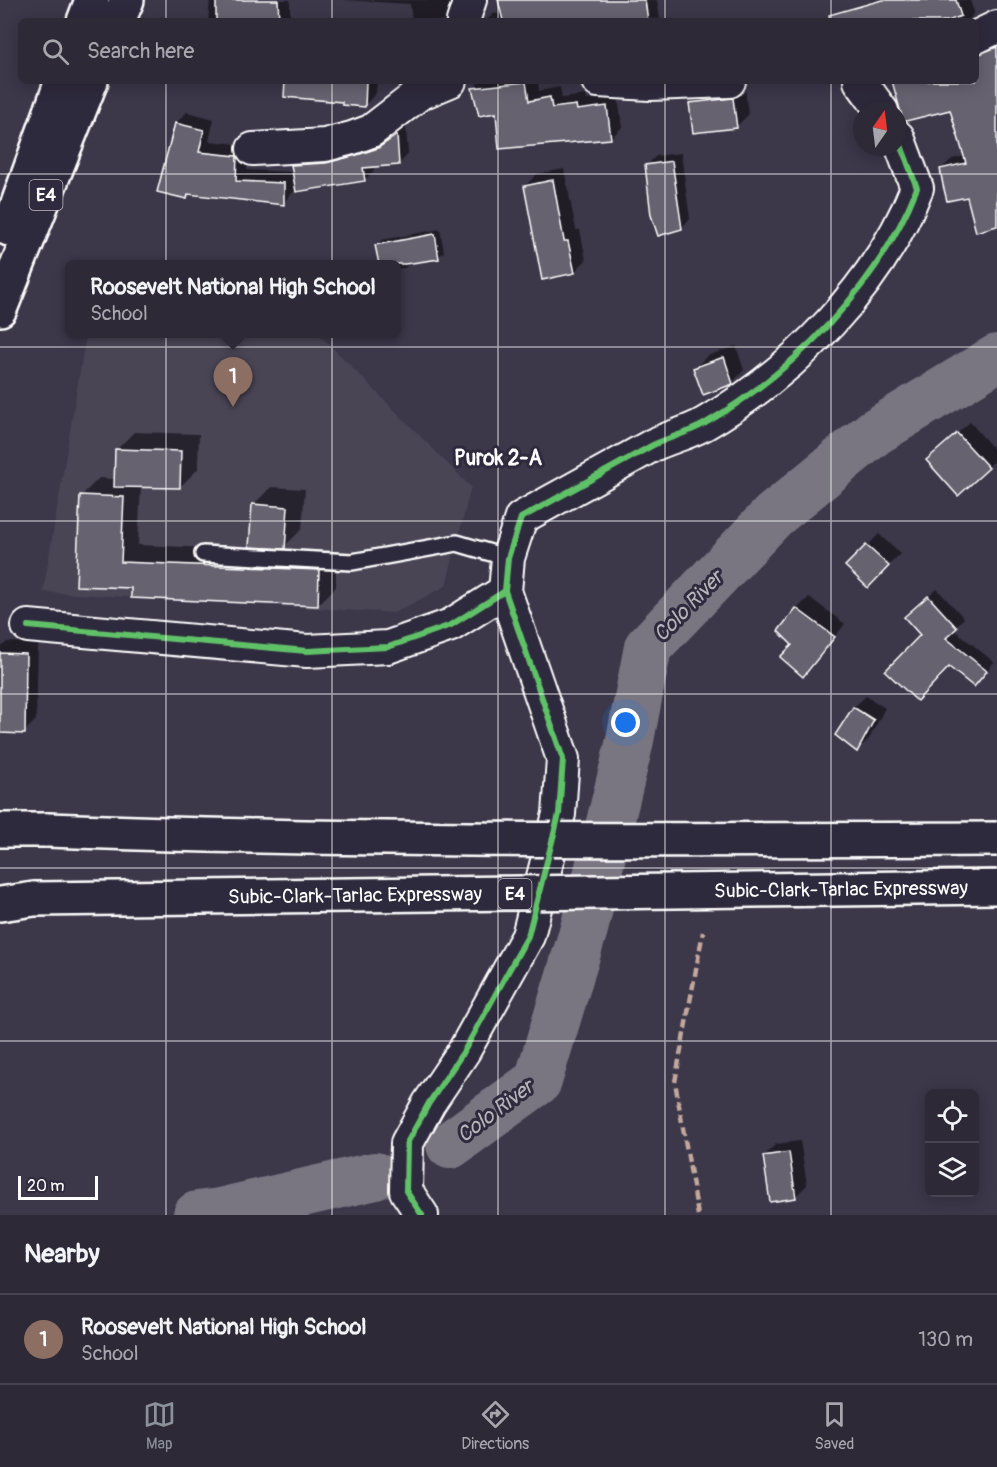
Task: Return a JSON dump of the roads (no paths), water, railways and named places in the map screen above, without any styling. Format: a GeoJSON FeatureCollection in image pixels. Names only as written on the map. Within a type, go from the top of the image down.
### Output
{"type":"FeatureCollection","features":[{"type":"Feature","properties":{"kind":"highway"},"geometry":{"type":"LineString","coordinates":[[85,18],[92,0]]}},
{"type":"Feature","properties":{"kind":"highway"},"geometry":{"type":"LineString","coordinates":[[119,18],[127,0]]}},
{"type":"Feature","properties":{"kind":"highway","name":"E4"},"geometry":{"type":"LineString","coordinates":[[0,253],[61,84]]}},
{"type":"Feature","properties":{"kind":"highway","name":"E4"},"geometry":{"type":"LineString","coordinates":[[0,309],[90,84]]}},
{"type":"Feature","properties":{"kind":"highway"},"geometry":{"type":"LineString","coordinates":[[0,830],[540,841],[997,839]]}},
{"type":"Feature","properties":{"kind":"highway","name":"Subic-Clark-Tarlac Expressway"},"geometry":{"type":"LineString","coordinates":[[0,904],[34,899],[997,887]]}},
{"type":"Feature","properties":{"kind":"street"},"geometry":{"type":"LineString","coordinates":[[464,18],[470,0]]}},
{"type":"Feature","properties":{"kind":"street"},"geometry":{"type":"LineString","coordinates":[[979,36],[997,27]]}},
{"type":"Feature","properties":{"kind":"street"},"geometry":{"type":"LineString","coordinates":[[254,149],[325,145],[352,138],[371,131],[419,94],[443,84]]}},
{"type":"Feature","properties":{"kind":"street"},"geometry":{"type":"LineString","coordinates":[[862,84],[875,102]]}},
{"type":"Feature","properties":{"kind":"street"},"geometry":{"type":"LineString","coordinates":[[422,1215],[406,1191],[407,1143],[429,1103],[464,1051],[528,936],[559,814],[563,759],[505,591],[508,558],[521,518],[656,444],[703,424],[779,373],[844,305],[879,263],[904,221],[917,188],[905,156]]}},
{"type":"Feature","properties":{"kind":"street"},"geometry":{"type":"LineString","coordinates":[[28,626],[307,651],[388,647],[451,625],[505,591]]}},
{"type":"Feature","properties":{"kind":"lane"},"geometry":{"type":"LineString","coordinates":[[203,554],[352,562],[457,543],[508,558]]}},
{"type":"Feature","properties":{"kind":"waterway","name":"Colo River"},"geometry":{"type":"LineString","coordinates":[[450,1145],[538,1081],[584,929],[629,745],[648,647],[773,516],[875,432],[997,358]]}},
{"type":"Feature","properties":{"kind":"waterway","name":"Colo River"},"geometry":{"type":"LineString","coordinates":[[197,1215],[220,1212],[375,1176]]}},
{"type":"Feature","properties":{"kind":"place","name":"Roosevelt National High School"},"geometry":{"type":"Point","coordinates":[233,407]}},
{"type":"Feature","properties":{"kind":"district","name":"Purok 2-A"},"geometry":{"type":"Point","coordinates":[498,458]}}]}
